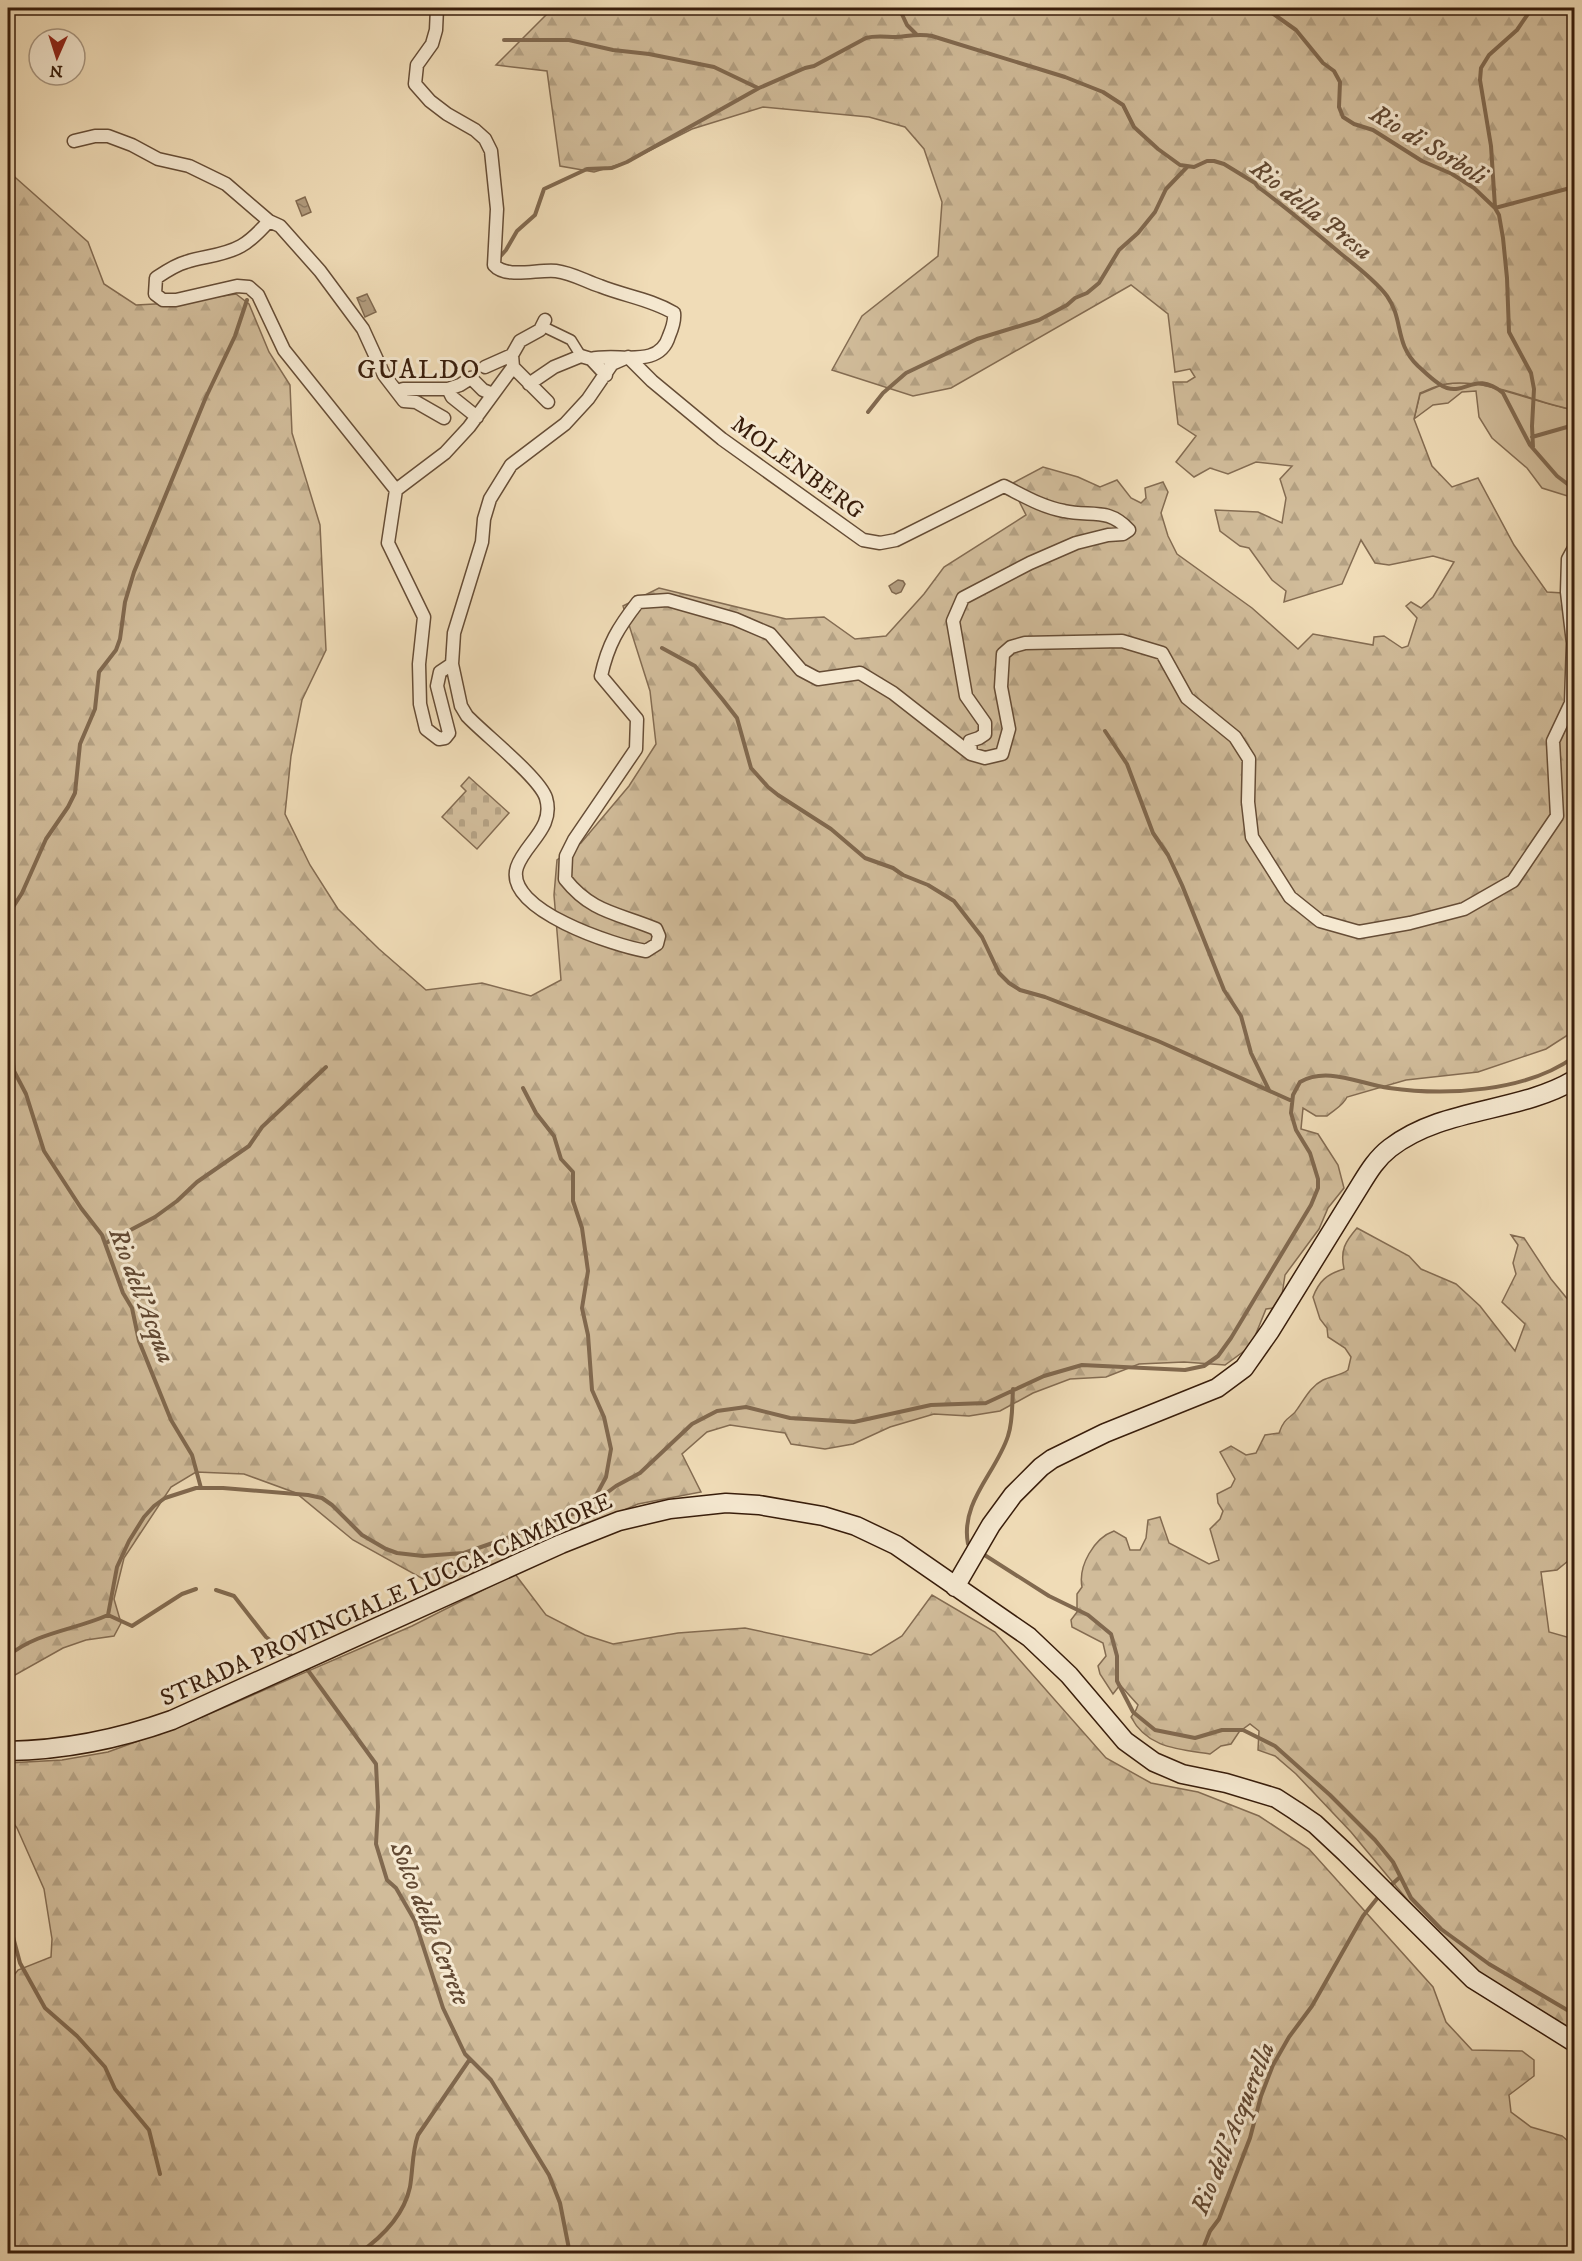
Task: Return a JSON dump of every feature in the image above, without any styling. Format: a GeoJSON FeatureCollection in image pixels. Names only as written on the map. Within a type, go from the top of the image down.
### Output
{"type":"FeatureCollection","features":[{"type":"Feature","properties":{"kind":"main road"},"geometry":{"type":"LineString","coordinates":[[955,1587],[991,1525],[1028,1477],[1041,1467],[1105,1432],[1216,1388],[1244,1368],[1270,1331],[1360,1184],[1389,1149],[1423,1130],[1495,1107],[1546,1094],[1575,1080]]}},
{"type":"Feature","properties":{"kind":"main road","name":"STRADA PROVINCIALE LUCCA-CAMAIORE"},"geometry":{"type":"LineString","coordinates":[[8,1751],[45,1749],[101,1740],[137,1732],[172,1720],[595,1530],[632,1517],[670,1509],[734,1503],[776,1507],[823,1516],[884,1538],[1029,1637],[1069,1675],[1125,1741],[1154,1762],[1182,1774],[1226,1783],[1276,1798],[1315,1824],[1473,1979],[1575,2042]]}},
{"type":"Feature","properties":{"kind":"street"},"geometry":{"type":"LineString","coordinates":[[437,8],[436,30],[432,44],[417,66],[415,84],[430,101],[475,130],[485,139],[491,152],[497,209],[494,265],[507,272],[537,270],[573,274],[601,287],[651,301],[674,313],[667,344],[662,351],[645,358],[586,358],[554,367],[529,384]]}},
{"type":"Feature","properties":{"kind":"street"},"geometry":{"type":"LineString","coordinates":[[74,141],[95,136],[108,136],[132,145],[158,159],[189,166],[226,183],[285,232],[320,271],[363,330],[384,375],[404,401],[416,402],[444,418]]}},
{"type":"Feature","properties":{"kind":"street"},"geometry":{"type":"LineString","coordinates":[[269,221],[242,246],[222,254],[185,262],[168,270],[156,278],[155,294],[162,300],[176,300],[237,286],[249,287],[258,295],[284,350],[396,490]]}},
{"type":"Feature","properties":{"kind":"street"},"geometry":{"type":"LineString","coordinates":[[452,664],[440,672],[437,686],[449,733],[445,738],[439,739],[426,729],[420,704],[419,664],[424,617],[388,543],[396,490],[445,453],[477,417],[512,361],[520,341],[534,334],[543,323],[572,340],[586,358],[606,375]]}},
{"type":"Feature","properties":{"kind":"street"},"geometry":{"type":"LineString","coordinates":[[628,357],[612,364],[575,415],[511,465],[498,483],[484,519],[482,542],[454,633],[452,664],[461,706],[467,716],[536,782],[546,797],[547,816],[541,833],[518,866],[516,874],[520,890],[542,910],[567,924],[642,950],[651,950],[657,945],[659,936],[656,929],[597,908],[578,895],[565,879],[566,856],[574,840],[636,749],[637,719],[601,676],[606,651],[623,621],[638,602],[668,600],[735,619],[770,634],[801,670],[818,679],[860,673],[893,693],[971,754],[985,758],[1002,754],[1009,729],[1001,687],[1003,654],[1011,647],[1025,643],[1122,641],[1162,653],[1187,698],[1235,736],[1249,759],[1248,802],[1252,837],[1290,897],[1320,921],[1359,932],[1410,923],[1464,909],[1513,881],[1557,816],[1552,741],[1571,703],[1573,643],[1567,592],[1568,560],[1575,548]]}},
{"type":"Feature","properties":{"kind":"street","name":"MOLENBERG"},"geometry":{"type":"LineString","coordinates":[[628,357],[652,381],[722,439],[863,540],[880,543],[896,540],[1004,486],[1035,503],[1065,512],[1106,514],[1123,523],[1129,530],[1123,534],[1108,535],[1076,543],[1029,563],[963,598],[953,621],[966,696],[985,723],[985,734],[970,741],[971,754]]}},
{"type":"Feature","properties":{"kind":"street"},"geometry":{"type":"LineString","coordinates":[[485,367],[512,361]]}},
{"type":"Feature","properties":{"kind":"street"},"geometry":{"type":"LineString","coordinates":[[512,361],[529,384],[548,402]]}},
{"type":"Feature","properties":{"kind":"street"},"geometry":{"type":"LineString","coordinates":[[398,391],[448,389],[473,378],[483,390],[493,394]]}},
{"type":"Feature","properties":{"kind":"street"},"geometry":{"type":"LineString","coordinates":[[448,389],[452,397],[477,417]]}},
{"type":"Feature","properties":{"kind":"green space"},"geometry":{"type":"Polygon","coordinates":[[[553,8],[1574,8],[1574,410],[1494,387],[1462,383],[1436,386],[1420,393],[1414,419],[1432,466],[1452,487],[1478,478],[1514,545],[1547,592],[1563,593],[1570,643],[1567,702],[1549,741],[1553,815],[1511,878],[1463,906],[1359,929],[1322,918],[1292,894],[1256,836],[1252,801],[1253,758],[1190,696],[1165,650],[1090,637],[1000,652],[1005,729],[999,751],[985,755],[974,751],[973,743],[988,736],[969,695],[956,621],[966,601],[1077,546],[1108,538],[1127,521],[1107,509],[1066,507],[1037,498],[1011,484],[1043,467],[1078,477],[1100,487],[1117,480],[1131,498],[1141,503],[1146,498],[1145,488],[1163,482],[1168,492],[1161,513],[1168,536],[1177,554],[1252,608],[1298,649],[1313,634],[1373,645],[1374,637],[1384,636],[1402,648],[1408,646],[1417,618],[1406,606],[1411,602],[1421,608],[1433,597],[1454,562],[1433,556],[1389,565],[1375,563],[1361,540],[1342,584],[1284,602],[1286,591],[1272,580],[1249,548],[1240,546],[1220,531],[1215,510],[1258,512],[1282,523],[1286,498],[1280,479],[1292,466],[1256,462],[1228,474],[1210,468],[1194,477],[1176,462],[1196,436],[1178,424],[1173,382],[1187,382],[1195,377],[1190,369],[1175,372],[1168,314],[1131,285],[951,388],[913,396],[832,370],[862,316],[938,256],[942,202],[924,149],[905,127],[869,117],[763,107],[692,129],[627,162],[594,172],[560,166],[547,71],[496,65],[553,8]]]}},
{"type":"Feature","properties":{"kind":"green space"},"geometry":{"type":"Polygon","coordinates":[[[8,171],[88,242],[104,284],[136,305],[174,303],[236,294],[249,304],[269,352],[290,385],[292,433],[320,525],[326,650],[302,700],[291,756],[285,814],[310,865],[338,909],[426,990],[482,983],[531,996],[561,980],[554,895],[557,860],[581,843],[629,786],[656,744],[650,691],[623,606],[659,588],[786,619],[824,617],[855,639],[886,636],[924,594],[944,567],[1026,515],[1019,501],[1064,517],[1104,519],[1119,525],[1119,530],[961,596],[950,621],[964,697],[983,724],[969,756],[1006,758],[1008,656],[1013,652],[1026,648],[1121,646],[1159,657],[1231,740],[1244,760],[1247,839],[1317,925],[1411,928],[1517,884],[1562,818],[1558,742],[1574,706],[1574,1031],[1546,1049],[1478,1072],[1406,1080],[1347,1097],[1327,1116],[1316,1116],[1303,1108],[1301,1129],[1318,1134],[1338,1165],[1344,1188],[1328,1208],[1319,1229],[1285,1275],[1282,1295],[1273,1308],[1266,1309],[1251,1346],[1225,1365],[1184,1362],[1139,1364],[1106,1377],[1070,1379],[1033,1393],[1000,1411],[969,1416],[934,1414],[890,1427],[853,1444],[825,1449],[791,1444],[785,1433],[730,1425],[707,1432],[682,1454],[701,1492],[638,1504],[441,1589],[353,1540],[296,1493],[244,1474],[196,1472],[171,1487],[124,1558],[114,1599],[121,1623],[114,1636],[86,1640],[63,1648],[8,1679],[8,171]]]}},
{"type":"Feature","properties":{"kind":"green space"},"geometry":{"type":"Polygon","coordinates":[[[1467,382],[1574,410],[1572,461],[1574,498],[1542,488],[1527,468],[1492,438],[1479,417],[1476,391],[1462,392],[1448,403],[1433,405],[1414,419],[1420,394],[1444,384],[1467,382]]]}},
{"type":"Feature","properties":{"kind":"green space"},"geometry":{"type":"Polygon","coordinates":[[[469,777],[509,813],[477,849],[442,817],[466,791],[461,786],[469,777]]]}},
{"type":"Feature","properties":{"kind":"green space"},"geometry":{"type":"Polygon","coordinates":[[[1357,1228],[1409,1256],[1421,1269],[1456,1284],[1480,1306],[1515,1351],[1525,1324],[1502,1302],[1516,1274],[1513,1263],[1518,1245],[1511,1235],[1524,1238],[1551,1279],[1574,1307],[1574,1556],[1557,1570],[1541,1572],[1549,1632],[1574,1639],[1574,2031],[1483,1978],[1430,1927],[1351,1832],[1296,1774],[1275,1756],[1258,1750],[1259,1731],[1250,1724],[1239,1732],[1231,1744],[1221,1746],[1210,1754],[1164,1745],[1146,1735],[1131,1717],[1138,1705],[1120,1685],[1113,1694],[1100,1674],[1098,1666],[1106,1656],[1103,1643],[1072,1627],[1071,1620],[1077,1612],[1077,1594],[1082,1587],[1082,1570],[1085,1562],[1094,1546],[1114,1531],[1126,1538],[1130,1550],[1140,1550],[1146,1538],[1148,1520],[1160,1517],[1169,1543],[1209,1564],[1219,1560],[1210,1529],[1220,1519],[1223,1511],[1218,1503],[1217,1494],[1231,1487],[1235,1479],[1220,1452],[1231,1446],[1246,1455],[1256,1453],[1265,1435],[1279,1433],[1286,1420],[1315,1386],[1323,1380],[1348,1370],[1351,1357],[1345,1348],[1328,1337],[1327,1328],[1320,1319],[1313,1297],[1324,1279],[1344,1269],[1344,1247],[1357,1228]]]}},
{"type":"Feature","properties":{"kind":"green space"},"geometry":{"type":"Polygon","coordinates":[[[515,1574],[546,1615],[585,1635],[613,1644],[678,1633],[745,1628],[871,1655],[902,1636],[932,1595],[995,1632],[1106,1758],[1151,1783],[1198,1792],[1259,1816],[1309,1849],[1433,1987],[1446,2022],[1472,2050],[1522,2051],[1534,2060],[1534,2076],[1509,2095],[1511,2112],[1531,2127],[1562,2136],[1574,2146],[1574,2253],[409,2254],[407,2247],[401,2254],[8,2253],[12,2172],[8,2161],[8,1983],[18,1970],[51,1957],[52,1939],[44,1889],[17,1828],[8,1815],[8,1763],[62,1760],[108,1752],[193,1721],[412,1626],[515,1574]]]}},
{"type":"Feature","properties":{"kind":"water"},"geometry":{"type":"Polygon","coordinates":[[[305,197],[311,212],[302,216],[296,201],[305,197]]]}},
{"type":"Feature","properties":{"kind":"water"},"geometry":{"type":"Polygon","coordinates":[[[367,294],[376,312],[365,317],[357,298],[367,294]]]}},
{"type":"Feature","properties":{"kind":"water"},"geometry":{"type":"Polygon","coordinates":[[[898,580],[905,584],[901,592],[896,594],[889,586],[898,580]]]}},
{"type":"Feature","properties":{"kind":"waterway","name":"Rio della Presa"},"geometry":{"type":"LineString","coordinates":[[899,8],[907,25],[916,34]]}},
{"type":"Feature","properties":{"kind":"waterway","name":"Rio di Sorboli"},"geometry":{"type":"LineString","coordinates":[[1265,8],[1296,30],[1323,63],[1334,71],[1340,82],[1339,107],[1343,117],[1354,124],[1373,130],[1422,161],[1452,174],[1474,188],[1495,208],[1499,215],[1503,238],[1509,332],[1531,373],[1534,389],[1533,447]]}},
{"type":"Feature","properties":{"kind":"waterway"},"geometry":{"type":"LineString","coordinates":[[1495,207],[1491,146],[1480,80],[1481,68],[1489,55],[1517,30],[1532,8]]}},
{"type":"Feature","properties":{"kind":"waterway","name":"Rio della Presa"},"geometry":{"type":"LineString","coordinates":[[497,260],[517,231],[535,215],[544,189],[587,169],[612,168],[627,162],[759,88],[814,66],[866,38],[932,36],[1065,77],[1103,92],[1123,105],[1134,127],[1180,165],[1194,167],[1207,161],[1214,161],[1224,164],[1255,183],[1359,268],[1382,290],[1396,314],[1405,349],[1418,366],[1439,384],[1454,389],[1479,383],[1494,387],[1503,393],[1530,445],[1557,476],[1574,489]]}},
{"type":"Feature","properties":{"kind":"waterway"},"geometry":{"type":"LineString","coordinates":[[504,40],[569,40],[613,50],[649,54],[714,67],[758,88]]}},
{"type":"Feature","properties":{"kind":"waterway"},"geometry":{"type":"LineString","coordinates":[[868,412],[883,393],[906,373],[977,339],[1039,320],[1087,293],[1099,283],[1119,250],[1138,233],[1155,212],[1166,189],[1187,167]]}},
{"type":"Feature","properties":{"kind":"waterway"},"geometry":{"type":"LineString","coordinates":[[1495,208],[1574,187]]}},
{"type":"Feature","properties":{"kind":"waterway"},"geometry":{"type":"LineString","coordinates":[[8,915],[22,893],[46,839],[75,793],[80,744],[95,709],[99,672],[116,650],[120,639],[125,602],[134,572],[206,397],[235,336],[247,300]]}},
{"type":"Feature","properties":{"kind":"waterway"},"geometry":{"type":"LineString","coordinates":[[1532,437],[1574,425]]}},
{"type":"Feature","properties":{"kind":"waterway"},"geometry":{"type":"LineString","coordinates":[[662,648],[695,666],[737,718],[751,768],[768,787],[831,829],[865,858],[893,868],[954,901],[982,937],[999,973],[1009,983],[1020,990],[1045,997],[1158,1041],[1292,1101]]}},
{"type":"Feature","properties":{"kind":"waterway"},"geometry":{"type":"LineString","coordinates":[[1105,731],[1127,764],[1153,833],[1168,855],[1182,885],[1224,990],[1241,1016],[1251,1053],[1269,1090]]}},
{"type":"Feature","properties":{"kind":"waterway","name":"Rio dell'Acqua"},"geometry":{"type":"LineString","coordinates":[[8,1021],[14,1071],[26,1094],[44,1151],[81,1208],[102,1235],[123,1293],[132,1308],[139,1341],[171,1420],[192,1455],[201,1488]]}},
{"type":"Feature","properties":{"kind":"waterway"},"geometry":{"type":"LineString","coordinates":[[108,1615],[117,1567],[144,1517],[165,1498],[196,1488],[223,1488],[322,1498],[362,1535],[386,1549],[397,1553],[423,1556],[464,1553],[582,1511],[616,1486],[640,1473],[692,1424],[717,1411],[746,1407],[790,1418],[854,1422],[931,1405],[986,1403],[1044,1376],[1082,1365],[1185,1370],[1204,1366],[1218,1356],[1231,1338],[1311,1205],[1318,1188],[1318,1179],[1310,1153],[1296,1130],[1291,1113],[1293,1095],[1300,1082],[1310,1078],[1332,1076],[1389,1088],[1411,1090],[1485,1089],[1533,1078],[1555,1069],[1574,1057]]}},
{"type":"Feature","properties":{"kind":"waterway"},"geometry":{"type":"LineString","coordinates":[[106,1243],[155,1217],[197,1182],[249,1146],[262,1127],[326,1067]]}},
{"type":"Feature","properties":{"kind":"waterway"},"geometry":{"type":"LineString","coordinates":[[523,1088],[536,1113],[554,1136],[561,1159],[573,1172],[573,1201],[582,1228],[588,1271],[582,1308],[588,1335],[592,1390],[604,1417],[611,1449],[606,1477],[592,1503]]}},
{"type":"Feature","properties":{"kind":"waterway"},"geometry":{"type":"LineString","coordinates":[[968,1544],[967,1529],[974,1501],[1003,1450],[1010,1431],[1013,1389]]}},
{"type":"Feature","properties":{"kind":"waterway"},"geometry":{"type":"LineString","coordinates":[[983,1554],[1049,1596],[1088,1615],[1111,1634],[1117,1656],[1117,1681],[1133,1712],[1155,1730],[1195,1738],[1222,1730],[1243,1730],[1275,1746],[1330,1795],[1375,1840],[1393,1862],[1411,1898],[1441,1929],[1489,1964],[1574,2014]]}},
{"type":"Feature","properties":{"kind":"waterway","name":"Solco delle Cerrete"},"geometry":{"type":"LineString","coordinates":[[108,1615],[132,1626],[182,1594],[196,1589]]}},
{"type":"Feature","properties":{"kind":"waterway","name":"Solco delle Cerrete"},"geometry":{"type":"LineString","coordinates":[[216,1590],[234,1596],[266,1637],[291,1655]]}},
{"type":"Feature","properties":{"kind":"waterway"},"geometry":{"type":"LineString","coordinates":[[8,1656],[44,1636],[108,1615]]}},
{"type":"Feature","properties":{"kind":"waterway","name":"Solco delle Cerrete"},"geometry":{"type":"LineString","coordinates":[[307,1669],[376,1764],[378,1807],[376,1844],[387,1880],[396,1888],[415,1921],[443,2008],[465,2054],[491,2080],[549,2175],[560,2203],[570,2254]]}},
{"type":"Feature","properties":{"kind":"waterway","name":"Rio dell'Acquerella"},"geometry":{"type":"LineString","coordinates":[[1389,1887],[1400,1877]]}},
{"type":"Feature","properties":{"kind":"waterway","name":"Rio dell'Acquerella"},"geometry":{"type":"LineString","coordinates":[[1201,2254],[1210,2231],[1219,2219],[1250,2138],[1261,2096],[1273,2065],[1289,2037],[1312,2006],[1363,1916],[1379,1896]]}},
{"type":"Feature","properties":{"kind":"waterway"},"geometry":{"type":"LineString","coordinates":[[8,1918],[20,1963],[45,2008],[77,2036],[105,2067],[115,2089],[149,2130],[160,2174]]}},
{"type":"Feature","properties":{"kind":"waterway"},"geometry":{"type":"LineString","coordinates":[[358,2254],[383,2233],[403,2207],[410,2187],[418,2135],[470,2059]]}},
{"type":"Feature","properties":{"kind":"district","name":"GUALDO"},"geometry":{"type":"Point","coordinates":[419,369]}}]}
